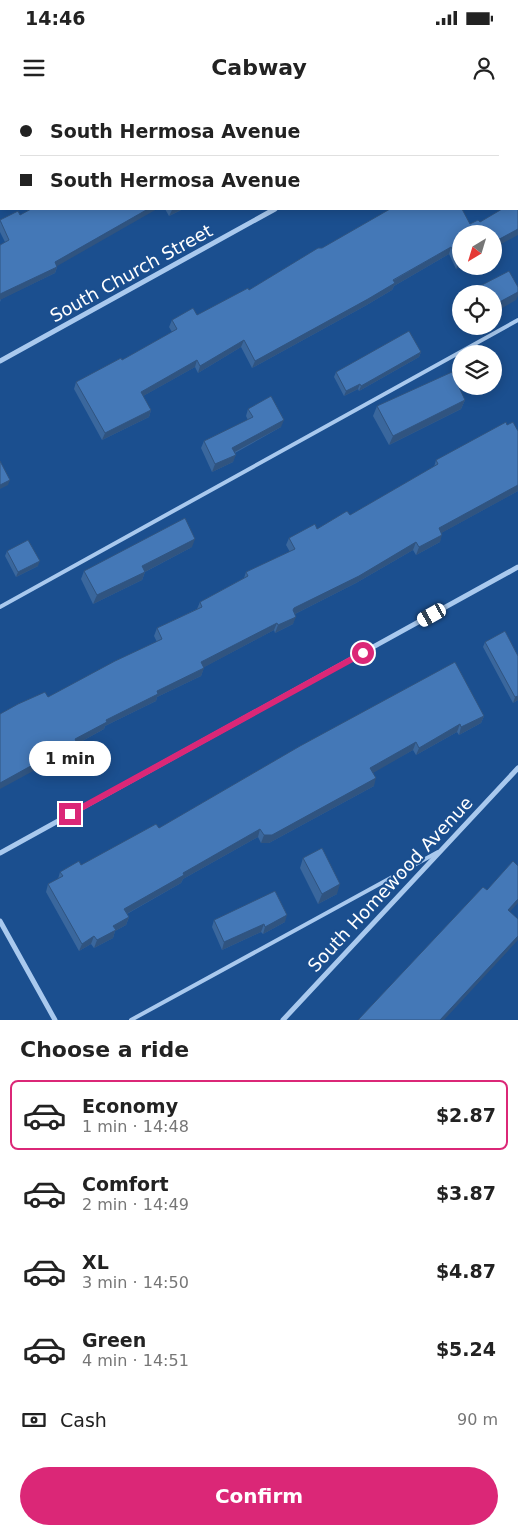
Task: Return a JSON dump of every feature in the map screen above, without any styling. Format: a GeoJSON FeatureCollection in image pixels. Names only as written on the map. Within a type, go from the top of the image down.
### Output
{"type":"FeatureCollection","features":[{"type":"Feature","properties":{"kind":"street","name":"South Church Street"},"geometry":{"type":"LineString","coordinates":[[0,361],[273,210]]}},
{"type":"Feature","properties":{"kind":"street"},"geometry":{"type":"LineString","coordinates":[[0,852],[518,567]]}},
{"type":"Feature","properties":{"kind":"street","name":"South Homewood Avenue"},"geometry":{"type":"LineString","coordinates":[[283,1020],[518,768]]}},
{"type":"Feature","properties":{"kind":"street"},"geometry":{"type":"LineString","coordinates":[[0,921],[55,1020]]}},
{"type":"Feature","properties":{"kind":"lane"},"geometry":{"type":"LineString","coordinates":[[0,607],[518,320]]}},
{"type":"Feature","properties":{"kind":"lane"},"geometry":{"type":"LineString","coordinates":[[130,1020],[440,851]]}},
{"type":"Feature","properties":{"kind":"building"},"geometry":{"type":"Polygon","coordinates":[[[29,210],[146,210],[55,262],[57,267],[0,294],[0,245],[9,240],[0,220],[18,211],[20,215],[29,210]]]}},
{"type":"Feature","properties":{"kind":"building"},"geometry":{"type":"Polygon","coordinates":[[[388,210],[463,210],[470,224],[478,220],[480,222],[500,210],[518,210],[518,229],[502,238],[502,225],[452,225],[452,249],[451,247],[393,280],[395,283],[368,299],[255,361],[244,340],[200,366],[197,360],[141,392],[151,410],[105,433],[76,382],[121,358],[122,360],[177,329],[172,320],[193,308],[197,315],[248,288],[249,290],[318,248],[322,248],[388,210]]]}},
{"type":"Feature","properties":{"kind":"building"},"geometry":{"type":"Polygon","coordinates":[[[509,271],[518,287],[518,292],[502,301],[502,285],[482,285],[509,271]]]}},
{"type":"Feature","properties":{"kind":"building"},"geometry":{"type":"Polygon","coordinates":[[[409,331],[421,352],[361,386],[360,384],[346,391],[336,372],[409,331]]]}},
{"type":"Feature","properties":{"kind":"building"},"geometry":{"type":"Polygon","coordinates":[[[452,372],[452,395],[463,395],[465,400],[393,436],[377,406],[452,372]]]}},
{"type":"Feature","properties":{"kind":"building"},"geometry":{"type":"Polygon","coordinates":[[[271,396],[284,420],[232,448],[236,455],[215,464],[204,441],[253,417],[248,409],[271,396]]]}},
{"type":"Feature","properties":{"kind":"building"},"geometry":{"type":"Polygon","coordinates":[[[506,422],[507,425],[513,422],[518,431],[518,485],[439,528],[442,535],[419,547],[416,542],[359,576],[294,608],[296,617],[278,625],[277,623],[201,662],[204,668],[157,691],[158,694],[106,720],[107,722],[75,739],[76,741],[0,783],[0,714],[45,692],[48,697],[115,661],[162,639],[157,628],[202,607],[200,602],[248,576],[246,572],[295,549],[289,538],[315,524],[317,529],[347,511],[350,515],[438,464],[436,460],[506,422]]]}},
{"type":"Feature","properties":{"kind":"building"},"geometry":{"type":"Polygon","coordinates":[[[0,461],[10,480],[0,485],[0,461]]]}},
{"type":"Feature","properties":{"kind":"building"},"geometry":{"type":"Polygon","coordinates":[[[185,518],[195,539],[142,566],[145,572],[97,595],[84,571],[185,518]]]}},
{"type":"Feature","properties":{"kind":"building"},"geometry":{"type":"Polygon","coordinates":[[[28,540],[40,561],[18,572],[7,551],[28,540]]]}},
{"type":"Feature","properties":{"kind":"building"},"geometry":{"type":"Polygon","coordinates":[[[505,631],[518,656],[518,696],[515,697],[485,642],[505,631]]]}},
{"type":"Feature","properties":{"kind":"building"},"geometry":{"type":"Polygon","coordinates":[[[455,662],[484,716],[461,727],[460,724],[419,748],[416,742],[370,768],[376,778],[272,835],[264,835],[260,829],[124,909],[129,917],[113,926],[116,930],[97,940],[94,936],[82,944],[48,884],[63,876],[60,872],[79,861],[81,865],[156,824],[159,828],[300,746],[455,662]]]}},
{"type":"Feature","properties":{"kind":"building"},"geometry":{"type":"Polygon","coordinates":[[[322,848],[340,884],[322,894],[303,858],[322,848]]]}},
{"type":"Feature","properties":{"kind":"building"},"geometry":{"type":"Polygon","coordinates":[[[513,861],[518,866],[518,899],[508,910],[518,919],[518,936],[440,1020],[358,1020],[483,887],[487,890],[513,861]]]}},
{"type":"Feature","properties":{"kind":"building"},"geometry":{"type":"Polygon","coordinates":[[[275,891],[287,915],[265,927],[264,924],[224,942],[214,920],[275,891]]]}},
{"type":"Feature","properties":{"kind":"route"},"geometry":{"type":"LineString","coordinates":[[70,814],[363,653]]}}]}
